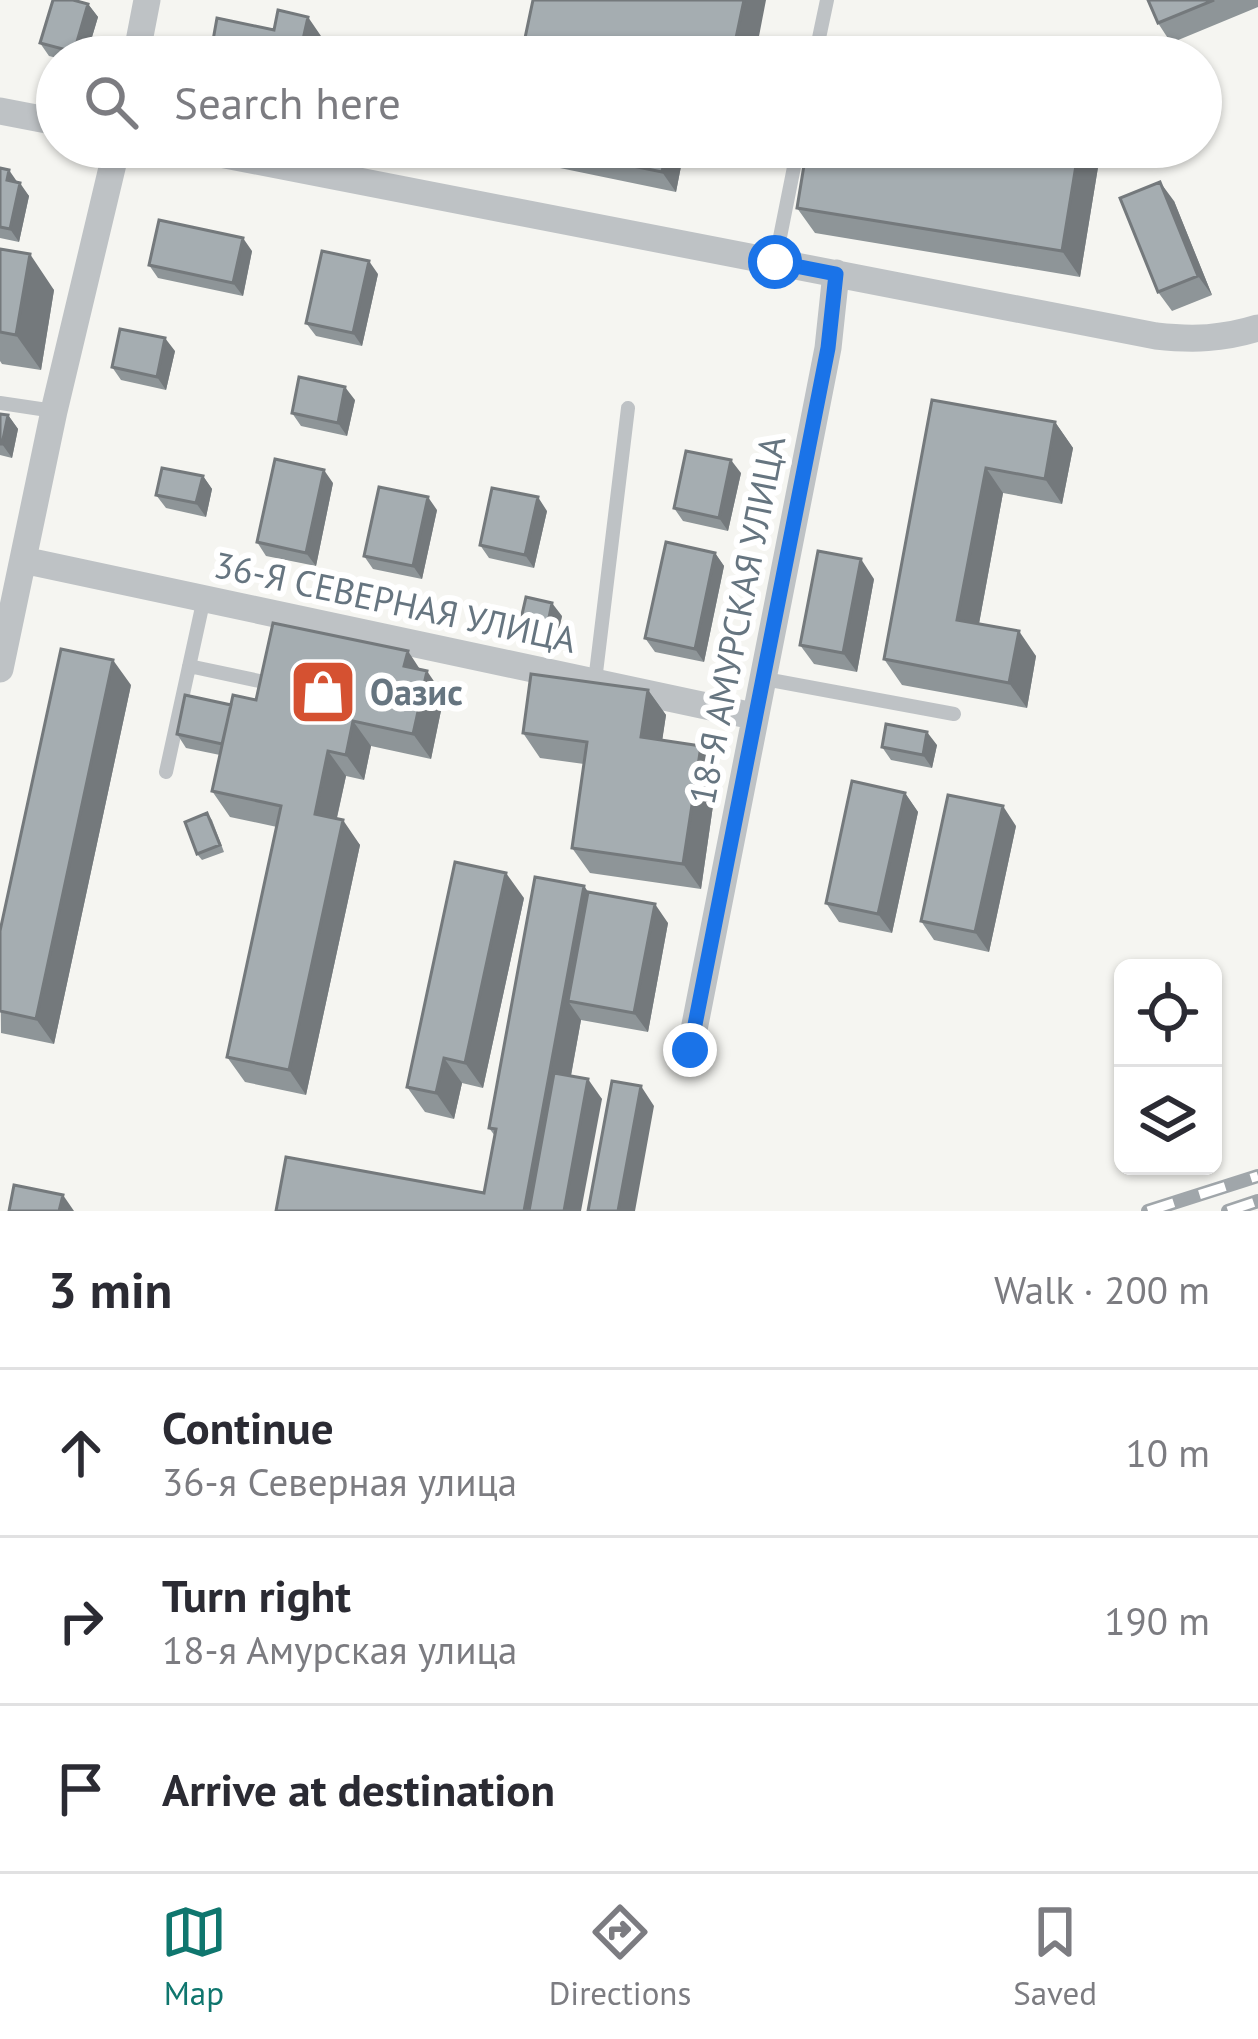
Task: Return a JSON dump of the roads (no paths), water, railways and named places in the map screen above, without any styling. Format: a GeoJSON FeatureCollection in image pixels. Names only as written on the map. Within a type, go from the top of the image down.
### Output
{"type":"FeatureCollection","features":[{"type":"Feature","properties":{"kind":"street"},"geometry":{"type":"LineString","coordinates":[[140,36],[147,0]]}},
{"type":"Feature","properties":{"kind":"street"},"geometry":{"type":"LineString","coordinates":[[0,112],[36,118]]}},
{"type":"Feature","properties":{"kind":"street"},"geometry":{"type":"LineString","coordinates":[[0,668],[112,168]]}},
{"type":"Feature","properties":{"kind":"street"},"geometry":{"type":"LineString","coordinates":[[292,168],[1156,336],[1194,340],[1258,328]]}},
{"type":"Feature","properties":{"kind":"street","name":"18-Я АМУРСКАЯ УЛИЦА"},"geometry":{"type":"LineString","coordinates":[[690,1050],[828,348],[836,274]]}},
{"type":"Feature","properties":{"kind":"street","name":"36-Я СЕВЕРНАЯ УЛИЦА"},"geometry":{"type":"LineString","coordinates":[[23,560],[203,598],[281,626],[595,681],[753,716]]}},
{"type":"Feature","properties":{"kind":"lane"},"geometry":{"type":"LineString","coordinates":[[819,36],[826,0]]}},
{"type":"Feature","properties":{"kind":"lane"},"geometry":{"type":"LineString","coordinates":[[775,262],[794,168]]}},
{"type":"Feature","properties":{"kind":"lane"},"geometry":{"type":"LineString","coordinates":[[0,403],[54,411]]}},
{"type":"Feature","properties":{"kind":"lane"},"geometry":{"type":"LineString","coordinates":[[595,681],[628,408]]}},
{"type":"Feature","properties":{"kind":"lane"},"geometry":{"type":"LineString","coordinates":[[166,772],[203,598]]}},
{"type":"Feature","properties":{"kind":"lane"},"geometry":{"type":"LineString","coordinates":[[189,666],[269,683],[274,660]]}},
{"type":"Feature","properties":{"kind":"lane"},"geometry":{"type":"LineString","coordinates":[[765,679],[954,715]]}},
{"type":"Feature","properties":{"kind":"railway"},"geometry":{"type":"LineString","coordinates":[[1148,1211],[1258,1176]]}},
{"type":"Feature","properties":{"kind":"railway"},"geometry":{"type":"LineString","coordinates":[[1228,1211],[1258,1201]]}},
{"type":"Feature","properties":{"kind":"place","name":"Оазис"},"geometry":{"type":"Point","coordinates":[323,692]}}]}
